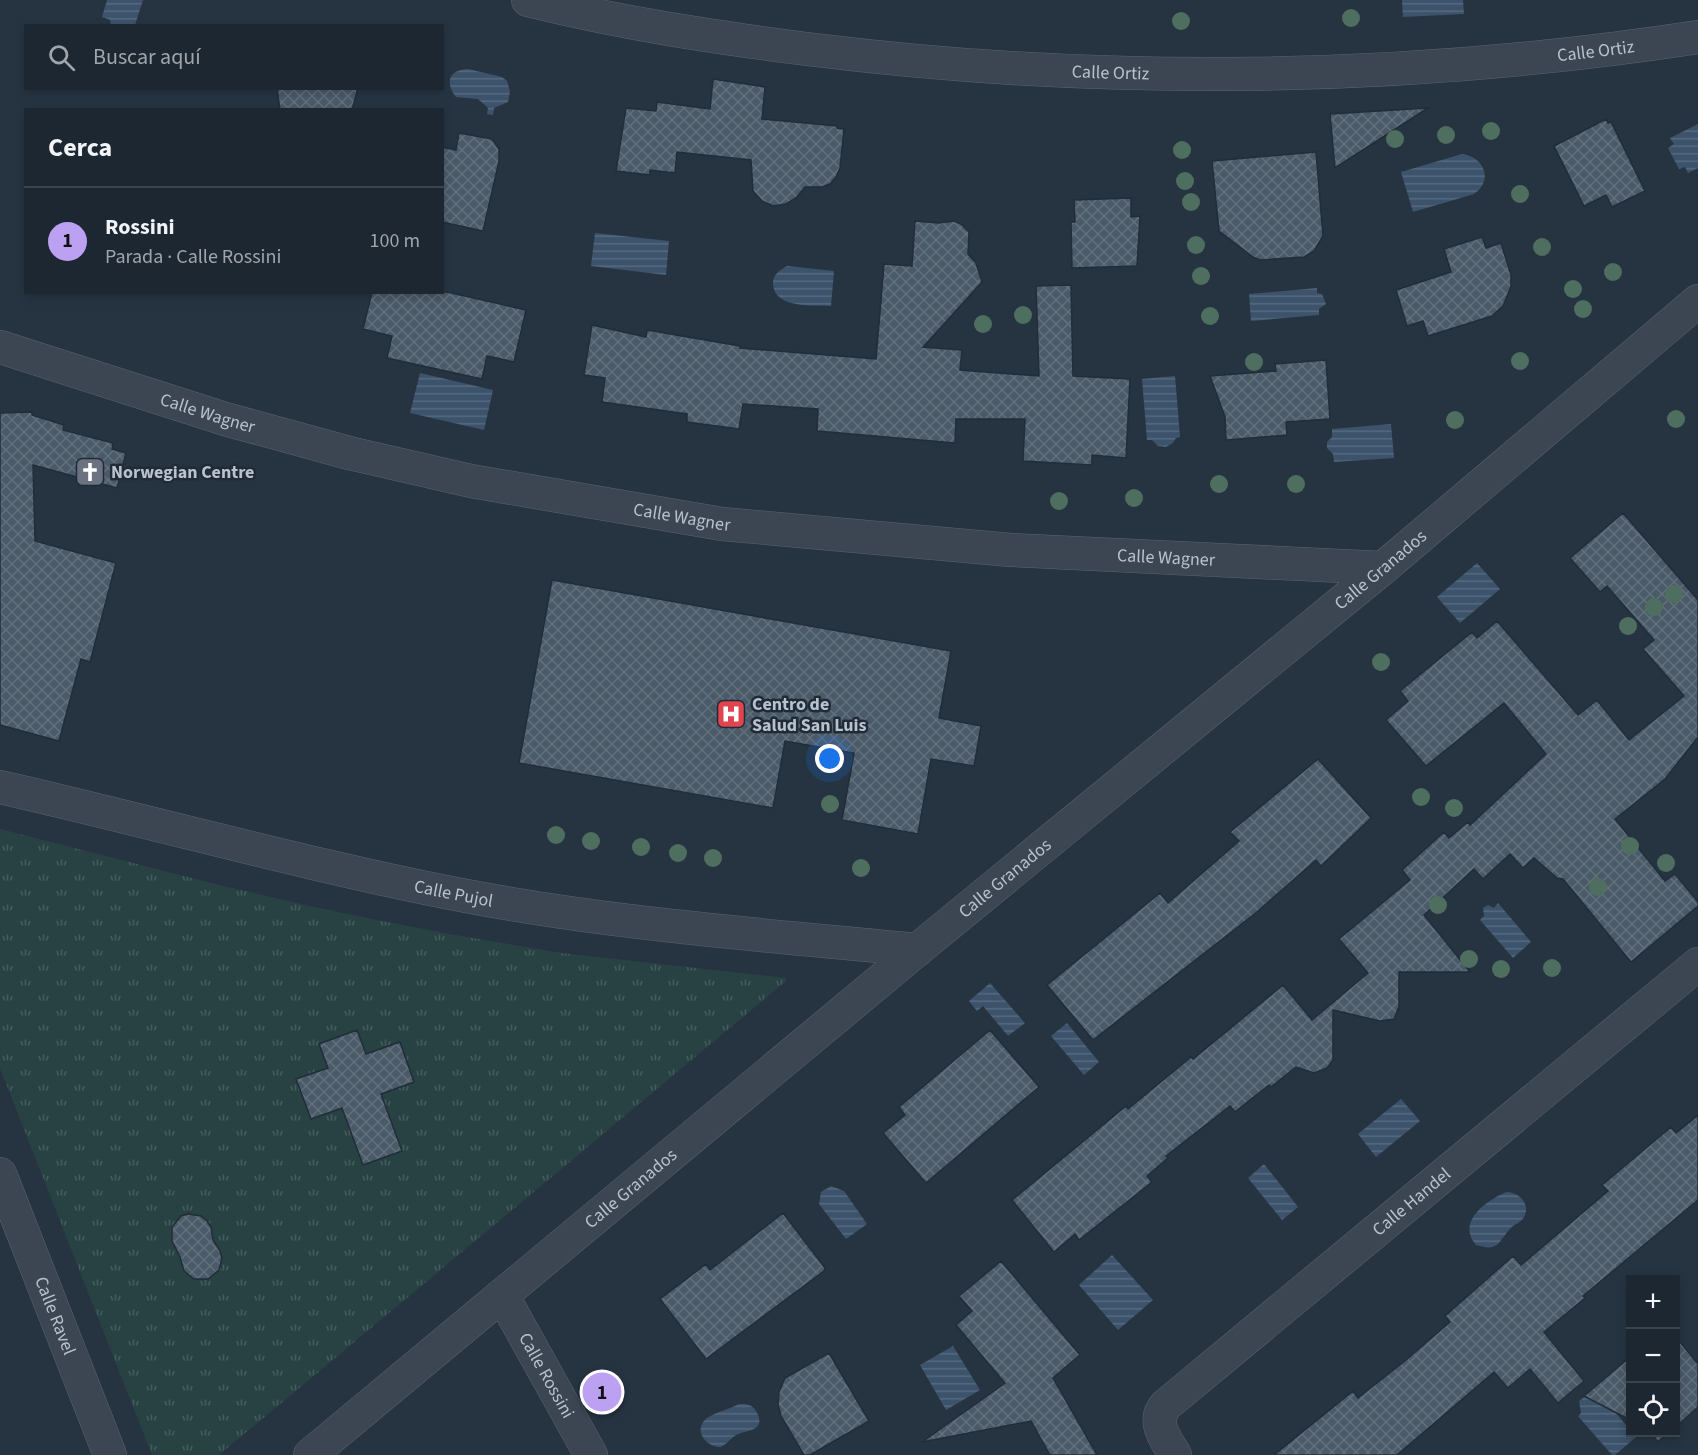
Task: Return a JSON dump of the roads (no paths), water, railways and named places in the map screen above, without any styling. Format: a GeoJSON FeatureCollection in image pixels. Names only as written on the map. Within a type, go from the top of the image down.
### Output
{"type":"FeatureCollection","features":[{"type":"Feature","properties":{"kind":"street","name":"Calle Ortiz"},"geometry":{"type":"LineString","coordinates":[[528,0],[574,11],[719,38],[898,60],[1062,71],[1182,74],[1365,70],[1482,63],[1620,49],[1698,37]]}},
{"type":"Feature","properties":{"kind":"street","name":"Calle Granados"},"geometry":{"type":"LineString","coordinates":[[310,1455],[916,950],[1383,568],[1698,300]]}},
{"type":"Feature","properties":{"kind":"street","name":"Calle Wagner"},"geometry":{"type":"LineString","coordinates":[[0,347],[191,408],[348,453],[471,481],[722,524],[1011,550],[1383,568]]}},
{"type":"Feature","properties":{"kind":"street","name":"Calle Pujol"},"geometry":{"type":"LineString","coordinates":[[0,787],[237,845],[460,895],[577,914],[916,950]]}},
{"type":"Feature","properties":{"kind":"street","name":"Calle Handel"},"geometry":{"type":"LineString","coordinates":[[1175,1455],[1160,1425],[1160,1414],[1166,1405],[1698,964]]}},
{"type":"Feature","properties":{"kind":"street","name":"Calle Ravel"},"geometry":{"type":"LineString","coordinates":[[0,1174],[110,1455]]}},
{"type":"Feature","properties":{"kind":"street","name":"Calle Rossini"},"geometry":{"type":"LineString","coordinates":[[502,1295],[591,1455]]}},
{"type":"Feature","properties":{"kind":"water"},"geometry":{"type":"Polygon","coordinates":[[[107,0],[143,0],[135,24],[111,24],[110,20],[102,17],[107,0]]]}},
{"type":"Feature","properties":{"kind":"water"},"geometry":{"type":"Polygon","coordinates":[[[1402,0],[1463,0],[1464,14],[1403,17],[1402,0]]]}},
{"type":"Feature","properties":{"kind":"water"},"geometry":{"type":"Polygon","coordinates":[[[468,69],[502,77],[507,81],[510,91],[508,102],[494,108],[493,115],[487,114],[488,108],[478,99],[456,97],[450,87],[450,78],[456,72],[468,69]]]}},
{"type":"Feature","properties":{"kind":"water"},"geometry":{"type":"Polygon","coordinates":[[[1698,124],[1698,168],[1688,173],[1685,167],[1679,169],[1668,148],[1674,144],[1670,138],[1698,124]]]}},
{"type":"Feature","properties":{"kind":"water"},"geometry":{"type":"Polygon","coordinates":[[[1462,154],[1470,156],[1481,164],[1485,176],[1480,188],[1474,194],[1413,212],[1401,172],[1462,154]]]}},
{"type":"Feature","properties":{"kind":"water"},"geometry":{"type":"Polygon","coordinates":[[[595,233],[669,241],[666,275],[591,266],[595,233]]]}},
{"type":"Feature","properties":{"kind":"water"},"geometry":{"type":"Polygon","coordinates":[[[787,266],[834,271],[831,306],[796,304],[780,298],[775,292],[773,281],[777,273],[787,266]]]}},
{"type":"Feature","properties":{"kind":"water"},"geometry":{"type":"Polygon","coordinates":[[[1317,288],[1317,293],[1322,294],[1326,304],[1319,309],[1319,315],[1251,321],[1249,294],[1317,288]]]}},
{"type":"Feature","properties":{"kind":"water"},"geometry":{"type":"Polygon","coordinates":[[[420,373],[493,390],[484,430],[410,413],[420,373]]]}},
{"type":"Feature","properties":{"kind":"water"},"geometry":{"type":"Polygon","coordinates":[[[1175,376],[1180,437],[1166,447],[1158,446],[1152,440],[1147,440],[1142,379],[1175,376]]]}},
{"type":"Feature","properties":{"kind":"water"},"geometry":{"type":"Polygon","coordinates":[[[1391,424],[1394,458],[1334,462],[1333,454],[1327,448],[1327,442],[1332,437],[1332,429],[1391,424]]]}},
{"type":"Feature","properties":{"kind":"water"},"geometry":{"type":"Polygon","coordinates":[[[1477,563],[1500,589],[1460,623],[1437,597],[1477,563]]]}},
{"type":"Feature","properties":{"kind":"water"},"geometry":{"type":"Polygon","coordinates":[[[1498,903],[1531,942],[1513,958],[1480,920],[1484,916],[1483,908],[1488,905],[1494,908],[1498,903]]]}},
{"type":"Feature","properties":{"kind":"water"},"geometry":{"type":"Polygon","coordinates":[[[990,983],[1025,1023],[1008,1036],[983,1006],[977,1011],[969,1001],[990,983]]]}},
{"type":"Feature","properties":{"kind":"water"},"geometry":{"type":"Polygon","coordinates":[[[1067,1023],[1099,1062],[1084,1075],[1051,1036],[1067,1023]]]}},
{"type":"Feature","properties":{"kind":"water"},"geometry":{"type":"Polygon","coordinates":[[[1401,1099],[1420,1121],[1376,1157],[1358,1134],[1401,1099]]]}},
{"type":"Feature","properties":{"kind":"water"},"geometry":{"type":"Polygon","coordinates":[[[1264,1164],[1298,1207],[1282,1220],[1248,1178],[1264,1164]]]}},
{"type":"Feature","properties":{"kind":"water"},"geometry":{"type":"Polygon","coordinates":[[[831,1186],[844,1191],[867,1224],[846,1239],[819,1204],[821,1192],[831,1186]]]}},
{"type":"Feature","properties":{"kind":"water"},"geometry":{"type":"Polygon","coordinates":[[[1506,1192],[1519,1196],[1525,1203],[1524,1217],[1497,1245],[1484,1247],[1476,1245],[1469,1228],[1471,1220],[1482,1207],[1506,1192]]]}},
{"type":"Feature","properties":{"kind":"water"},"geometry":{"type":"Polygon","coordinates":[[[1112,1255],[1153,1300],[1118,1330],[1079,1285],[1112,1255]]]}},
{"type":"Feature","properties":{"kind":"water"},"geometry":{"type":"Polygon","coordinates":[[[953,1346],[980,1390],[946,1410],[920,1365],[953,1346]]]}},
{"type":"Feature","properties":{"kind":"water"},"geometry":{"type":"Polygon","coordinates":[[[1587,1395],[1601,1395],[1626,1425],[1626,1437],[1636,1437],[1612,1455],[1578,1416],[1581,1413],[1579,1401],[1587,1395]]]}},
{"type":"Feature","properties":{"kind":"water"},"geometry":{"type":"Polygon","coordinates":[[[739,1404],[753,1407],[759,1418],[757,1427],[736,1435],[721,1447],[706,1441],[701,1428],[707,1418],[739,1404]]]}},
{"type":"Feature","properties":{"kind":"place","name":"Norwegian Centre"},"geometry":{"type":"Point","coordinates":[90,472]}},
{"type":"Feature","properties":{"kind":"place","name":"Centro de Salud San Luis"},"geometry":{"type":"Point","coordinates":[731,714]}},
{"type":"Feature","properties":{"kind":"place","name":"Rossini"},"geometry":{"type":"Point","coordinates":[602,1392]}}]}
